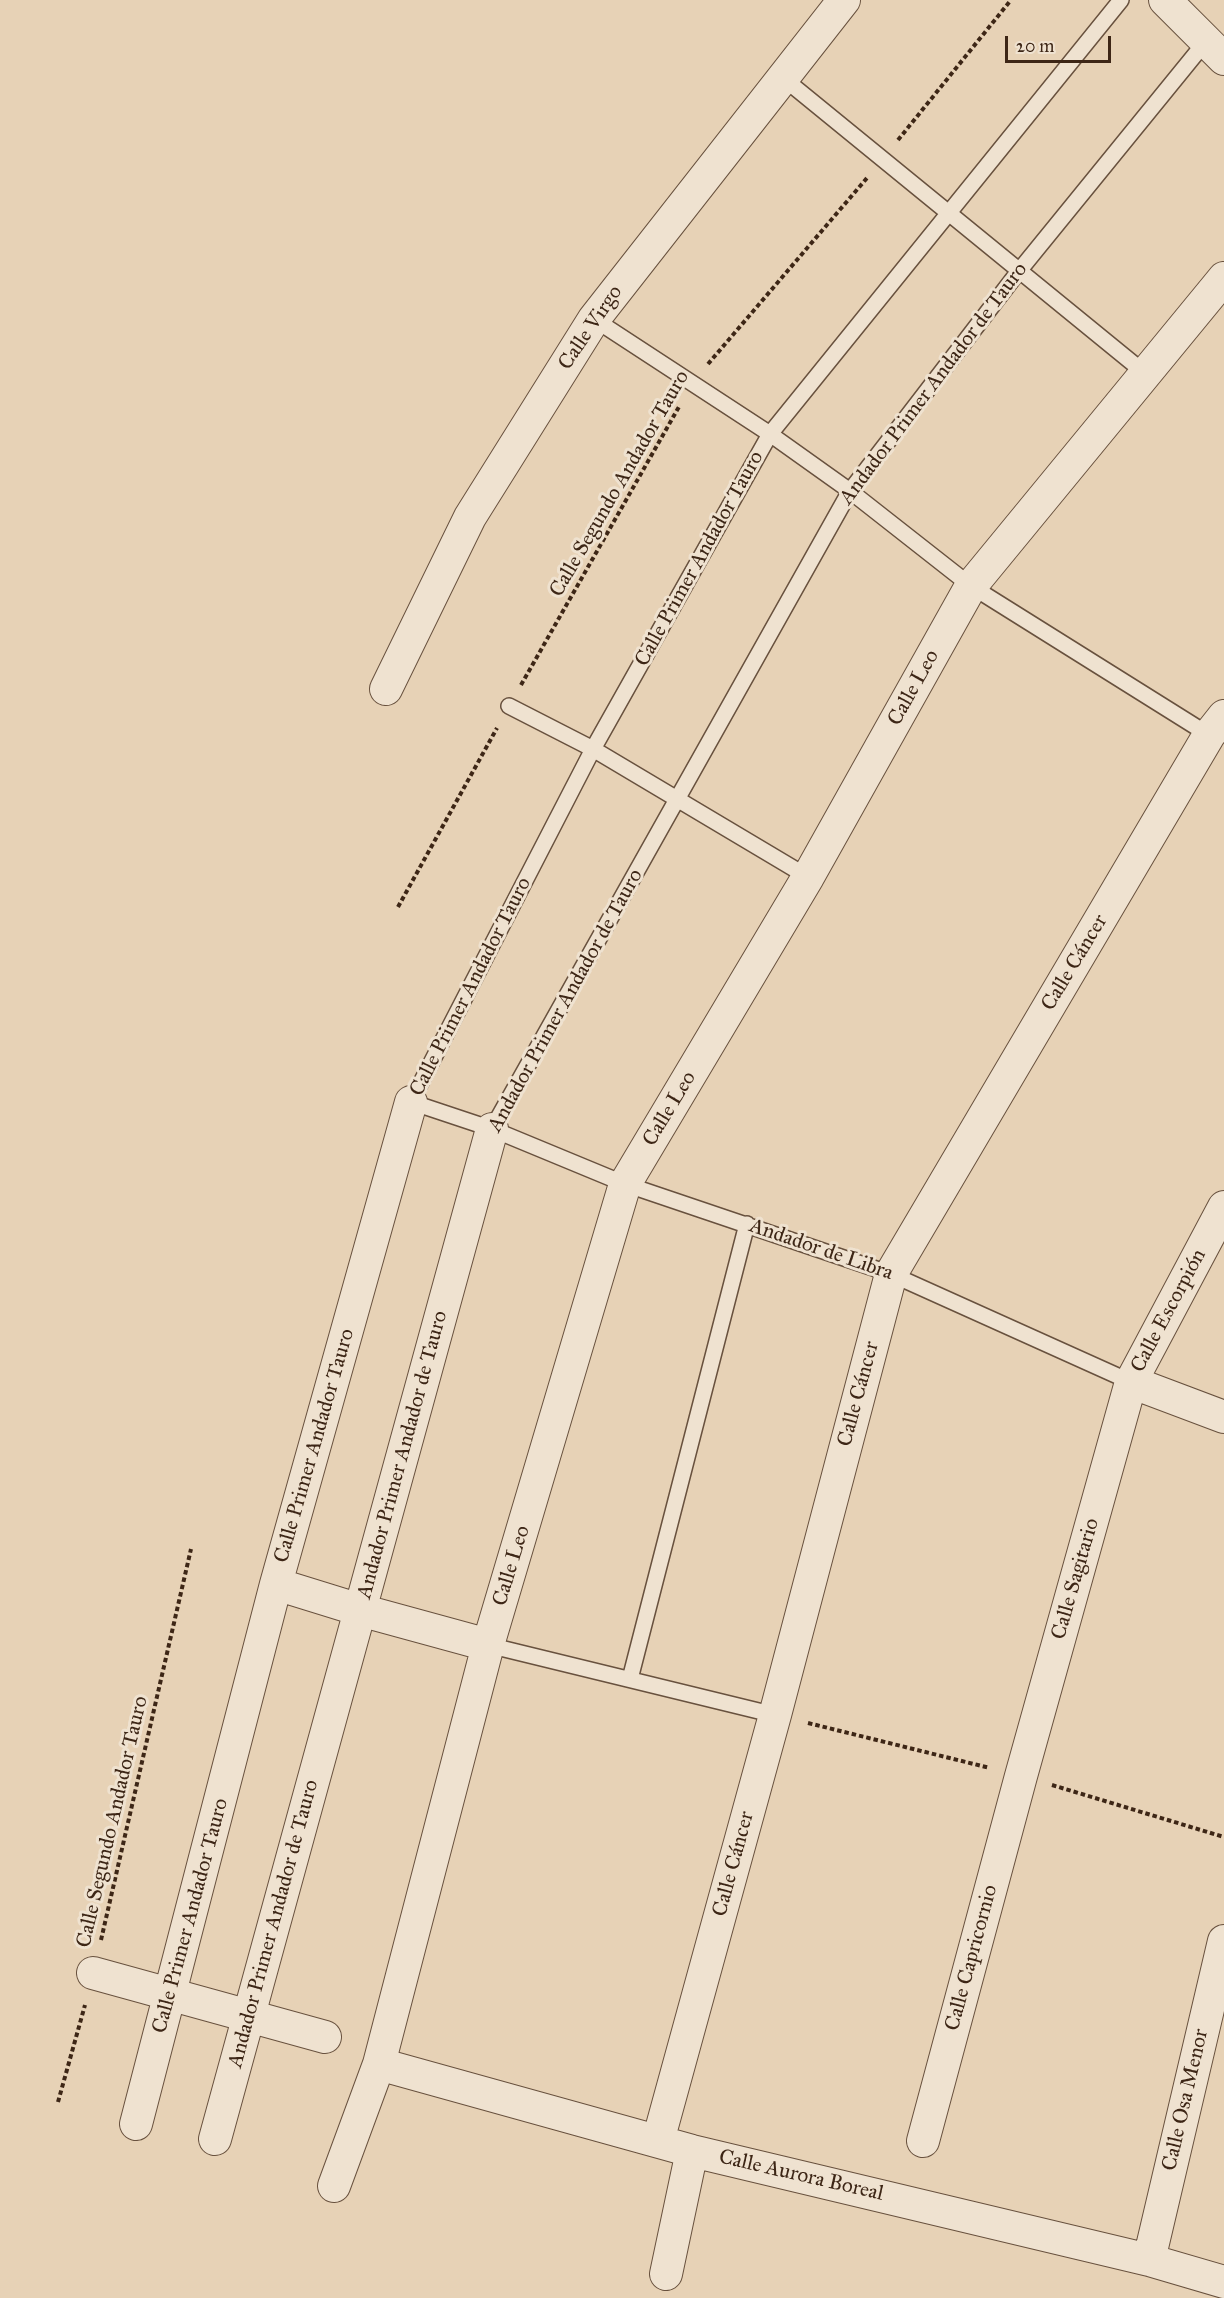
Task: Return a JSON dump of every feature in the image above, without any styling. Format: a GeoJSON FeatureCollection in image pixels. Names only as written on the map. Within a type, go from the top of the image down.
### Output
{"type":"FeatureCollection","features":[{"type":"Feature","properties":{"kind":"street","name":"Calle Virgo"},"geometry":{"type":"LineString","coordinates":[[386,689],[470,517],[594,318],[844,0]]}},
{"type":"Feature","properties":{"kind":"street"},"geometry":{"type":"LineString","coordinates":[[1165,0],[1215,49]]}},
{"type":"Feature","properties":{"kind":"street","name":"Calle Leo"},"geometry":{"type":"LineString","coordinates":[[334,2186],[379,2064],[488,1645],[625,1184],[808,878],[971,586],[1224,278]]}},
{"type":"Feature","properties":{"kind":"street","name":"Calle Cáncer"},"geometry":{"type":"LineString","coordinates":[[658,2141],[775,1714],[891,1274],[1217,726]]}},
{"type":"Feature","properties":{"kind":"street","name":"Calle Primer Andador Tauro"},"geometry":{"type":"LineString","coordinates":[[136,2124],[276,1584],[411,1102]]}},
{"type":"Feature","properties":{"kind":"street","name":"Andador Primer Andador de Tauro"},"geometry":{"type":"LineString","coordinates":[[215,2139],[492,1129]]}},
{"type":"Feature","properties":{"kind":"street","name":"Calle Escorpión"},"geometry":{"type":"LineString","coordinates":[[1131,1382],[1224,1207]]}},
{"type":"Feature","properties":{"kind":"street","name":"Andador de Libra"},"geometry":{"type":"LineString","coordinates":[[1131,1382],[1224,1417]]}},
{"type":"Feature","properties":{"kind":"street","name":"Calle Sagitario"},"geometry":{"type":"LineString","coordinates":[[1021,1776],[1131,1382]]}},
{"type":"Feature","properties":{"kind":"street"},"geometry":{"type":"LineString","coordinates":[[276,1584],[488,1645]]}},
{"type":"Feature","properties":{"kind":"street","name":"Calle Capricornio"},"geometry":{"type":"LineString","coordinates":[[923,2141],[1021,1776]]}},
{"type":"Feature","properties":{"kind":"street","name":"Calle Osa Menor"},"geometry":{"type":"LineString","coordinates":[[1149,2260],[1224,1941]]}},
{"type":"Feature","properties":{"kind":"street"},"geometry":{"type":"LineString","coordinates":[[93,1973],[325,2037]]}},
{"type":"Feature","properties":{"kind":"street","name":"Calle Aurora Boreal"},"geometry":{"type":"LineString","coordinates":[[379,2064],[692,2151],[1149,2260],[1224,2282]]}},
{"type":"Feature","properties":{"kind":"street"},"geometry":{"type":"LineString","coordinates":[[666,2274],[692,2151]]}},
{"type":"Feature","properties":{"kind":"lane","name":"Calle Primer Andador Tauro"},"geometry":{"type":"LineString","coordinates":[[411,1102],[593,749],[770,434],[1121,0]]}},
{"type":"Feature","properties":{"kind":"lane","name":"Andador Primer Andador de Tauro"},"geometry":{"type":"LineString","coordinates":[[492,1129],[850,490],[1019,271],[1215,49]]}},
{"type":"Feature","properties":{"kind":"lane"},"geometry":{"type":"LineString","coordinates":[[782,77],[1146,374]]}},
{"type":"Feature","properties":{"kind":"lane"},"geometry":{"type":"LineString","coordinates":[[594,318],[770,434],[850,490],[971,586],[1217,726]]}},
{"type":"Feature","properties":{"kind":"lane"},"geometry":{"type":"LineString","coordinates":[[509,706],[593,749],[808,878]]}},
{"type":"Feature","properties":{"kind":"lane","name":"Andador de Libra"},"geometry":{"type":"LineString","coordinates":[[411,1102],[492,1129],[625,1184],[891,1274],[1131,1382]]}},
{"type":"Feature","properties":{"kind":"lane"},"geometry":{"type":"LineString","coordinates":[[630,1679],[747,1224]]}},
{"type":"Feature","properties":{"kind":"lane"},"geometry":{"type":"LineString","coordinates":[[488,1645],[775,1714]]}},
{"type":"Feature","properties":{"kind":"path","name":"Calle Segundo Andador Tauro"},"geometry":{"type":"LineString","coordinates":[[398,907],[509,706],[693,383],[883,159],[1011,0]]}},
{"type":"Feature","properties":{"kind":"path","name":"Calle Segundo Andador Tauro"},"geometry":{"type":"LineString","coordinates":[[58,2102],[93,1973],[191,1549]]}}]}
